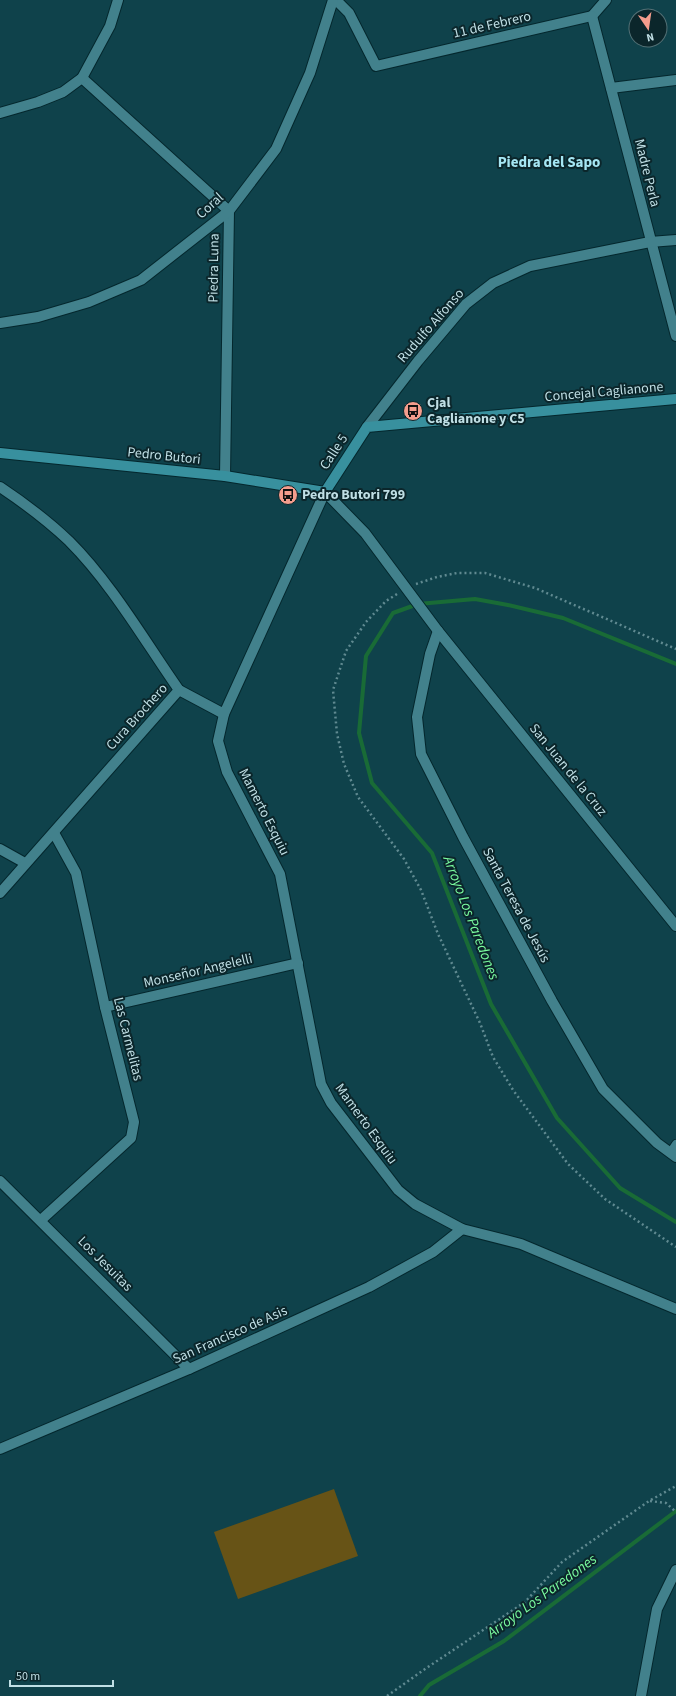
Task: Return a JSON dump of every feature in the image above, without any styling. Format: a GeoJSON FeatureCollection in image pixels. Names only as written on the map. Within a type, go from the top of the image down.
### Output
{"type":"FeatureCollection","features":[{"type":"Feature","properties":{"kind":"street"},"geometry":{"type":"LineString","coordinates":[[0,113],[38,102],[63,92],[82,78],[110,26],[118,0]]}},
{"type":"Feature","properties":{"kind":"street","name":"11 de Febrero"},"geometry":{"type":"LineString","coordinates":[[334,0],[349,13],[376,66],[592,16]]}},
{"type":"Feature","properties":{"kind":"street","name":"Coral"},"geometry":{"type":"LineString","coordinates":[[0,323],[38,317],[89,302],[141,280],[229,211],[276,149],[310,73],[334,0]]}},
{"type":"Feature","properties":{"kind":"street"},"geometry":{"type":"LineString","coordinates":[[592,16],[606,0]]}},
{"type":"Feature","properties":{"kind":"street","name":"Madre Perla"},"geometry":{"type":"LineString","coordinates":[[592,16],[650,242],[676,336]]}},
{"type":"Feature","properties":{"kind":"street"},"geometry":{"type":"LineString","coordinates":[[82,78],[229,211]]}},
{"type":"Feature","properties":{"kind":"street"},"geometry":{"type":"LineString","coordinates":[[611,88],[676,80]]}},
{"type":"Feature","properties":{"kind":"street","name":"Piedra Luna"},"geometry":{"type":"LineString","coordinates":[[225,476],[229,211]]}},
{"type":"Feature","properties":{"kind":"street","name":"Rudulfo Alfonso"},"geometry":{"type":"LineString","coordinates":[[367,427],[418,361],[466,304],[493,283],[530,266],[650,242],[676,240]]}},
{"type":"Feature","properties":{"kind":"street","name":"Concejal Caglianone"},"geometry":{"type":"LineString","coordinates":[[367,427],[676,400]]}},
{"type":"Feature","properties":{"kind":"street","name":"Calle 5"},"geometry":{"type":"LineString","coordinates":[[325,492],[367,427]]}},
{"type":"Feature","properties":{"kind":"street","name":"Pedro Butori"},"geometry":{"type":"LineString","coordinates":[[0,453],[225,476],[325,492]]}},
{"type":"Feature","properties":{"kind":"street"},"geometry":{"type":"LineString","coordinates":[[0,487],[23,502],[69,541],[102,579],[179,690]]}},
{"type":"Feature","properties":{"kind":"street"},"geometry":{"type":"LineString","coordinates":[[224,714],[325,492]]}},
{"type":"Feature","properties":{"kind":"street","name":"San Juan de la Cruz"},"geometry":{"type":"LineString","coordinates":[[325,492],[365,533],[438,631],[676,926]]}},
{"type":"Feature","properties":{"kind":"street","name":"Santa Teresa de Jesús"},"geometry":{"type":"LineString","coordinates":[[438,631],[430,654],[417,717],[421,754],[548,995],[603,1089],[657,1143],[674,1151]]}},
{"type":"Feature","properties":{"kind":"street","name":"Cura Brochero"},"geometry":{"type":"LineString","coordinates":[[0,893],[179,690],[224,714]]}},
{"type":"Feature","properties":{"kind":"street","name":"Mamerto Esquiu"},"geometry":{"type":"LineString","coordinates":[[224,714],[218,742],[227,772],[280,874],[321,1084],[331,1103],[398,1190],[415,1204],[462,1230],[521,1244],[676,1309]]}},
{"type":"Feature","properties":{"kind":"street","name":"Las Carmelitas"},"geometry":{"type":"LineString","coordinates":[[41,1220],[131,1138],[134,1122],[105,1007],[76,873],[54,833]]}},
{"type":"Feature","properties":{"kind":"street"},"geometry":{"type":"LineString","coordinates":[[0,849],[25,863]]}},
{"type":"Feature","properties":{"kind":"street","name":"Monseñor Angelelli"},"geometry":{"type":"LineString","coordinates":[[105,1007],[298,963]]}},
{"type":"Feature","properties":{"kind":"street","name":"Los Jesuitas"},"geometry":{"type":"LineString","coordinates":[[0,1181],[41,1220],[189,1369]]}},
{"type":"Feature","properties":{"kind":"street","name":"San Francisco de Asis"},"geometry":{"type":"LineString","coordinates":[[0,1449],[189,1369],[369,1287],[433,1252],[462,1230]]}},
{"type":"Feature","properties":{"kind":"street"},"geometry":{"type":"LineString","coordinates":[[641,1696],[657,1609],[676,1570]]}},
{"type":"Feature","properties":{"kind":"path"},"geometry":{"type":"LineString","coordinates":[[676,649],[535,588],[485,573],[457,573],[437,577],[386,601],[366,622],[346,651],[334,690],[336,734],[344,764],[358,798],[404,859],[421,890],[438,934],[480,1023],[493,1057],[512,1090],[568,1164],[605,1199],[676,1247]]}},
{"type":"Feature","properties":{"kind":"path"},"geometry":{"type":"LineString","coordinates":[[387,1696],[526,1602],[562,1562],[649,1501],[676,1486]]}},
{"type":"Feature","properties":{"kind":"path"},"geometry":{"type":"LineString","coordinates":[[649,1501],[666,1503],[676,1512]]}},
{"type":"Feature","properties":{"kind":"shaded area"},"geometry":{"type":"Polygon","coordinates":[[[334,1489],[358,1556],[238,1599],[214,1532],[334,1489]]]}},
{"type":"Feature","properties":{"kind":"waterway","name":"Arroyo Los Paredones"},"geometry":{"type":"LineString","coordinates":[[676,664],[563,618],[508,605],[475,599],[418,604],[393,613],[366,656],[359,733],[372,783],[432,853],[491,1004],[557,1118],[620,1188],[676,1222]]}},
{"type":"Feature","properties":{"kind":"waterway","name":"Arroyo Los Paredones"},"geometry":{"type":"LineString","coordinates":[[420,1696],[429,1685],[504,1641],[676,1511]]}},
{"type":"Feature","properties":{"kind":"place","name":"Cjal Caglianone y C5"},"geometry":{"type":"Point","coordinates":[413,411]}},
{"type":"Feature","properties":{"kind":"place","name":"Pedro Butori 799"},"geometry":{"type":"Point","coordinates":[288,495]}},
{"type":"Feature","properties":{"kind":"district","name":"Piedra del Sapo"},"geometry":{"type":"Point","coordinates":[549,162]}}]}
